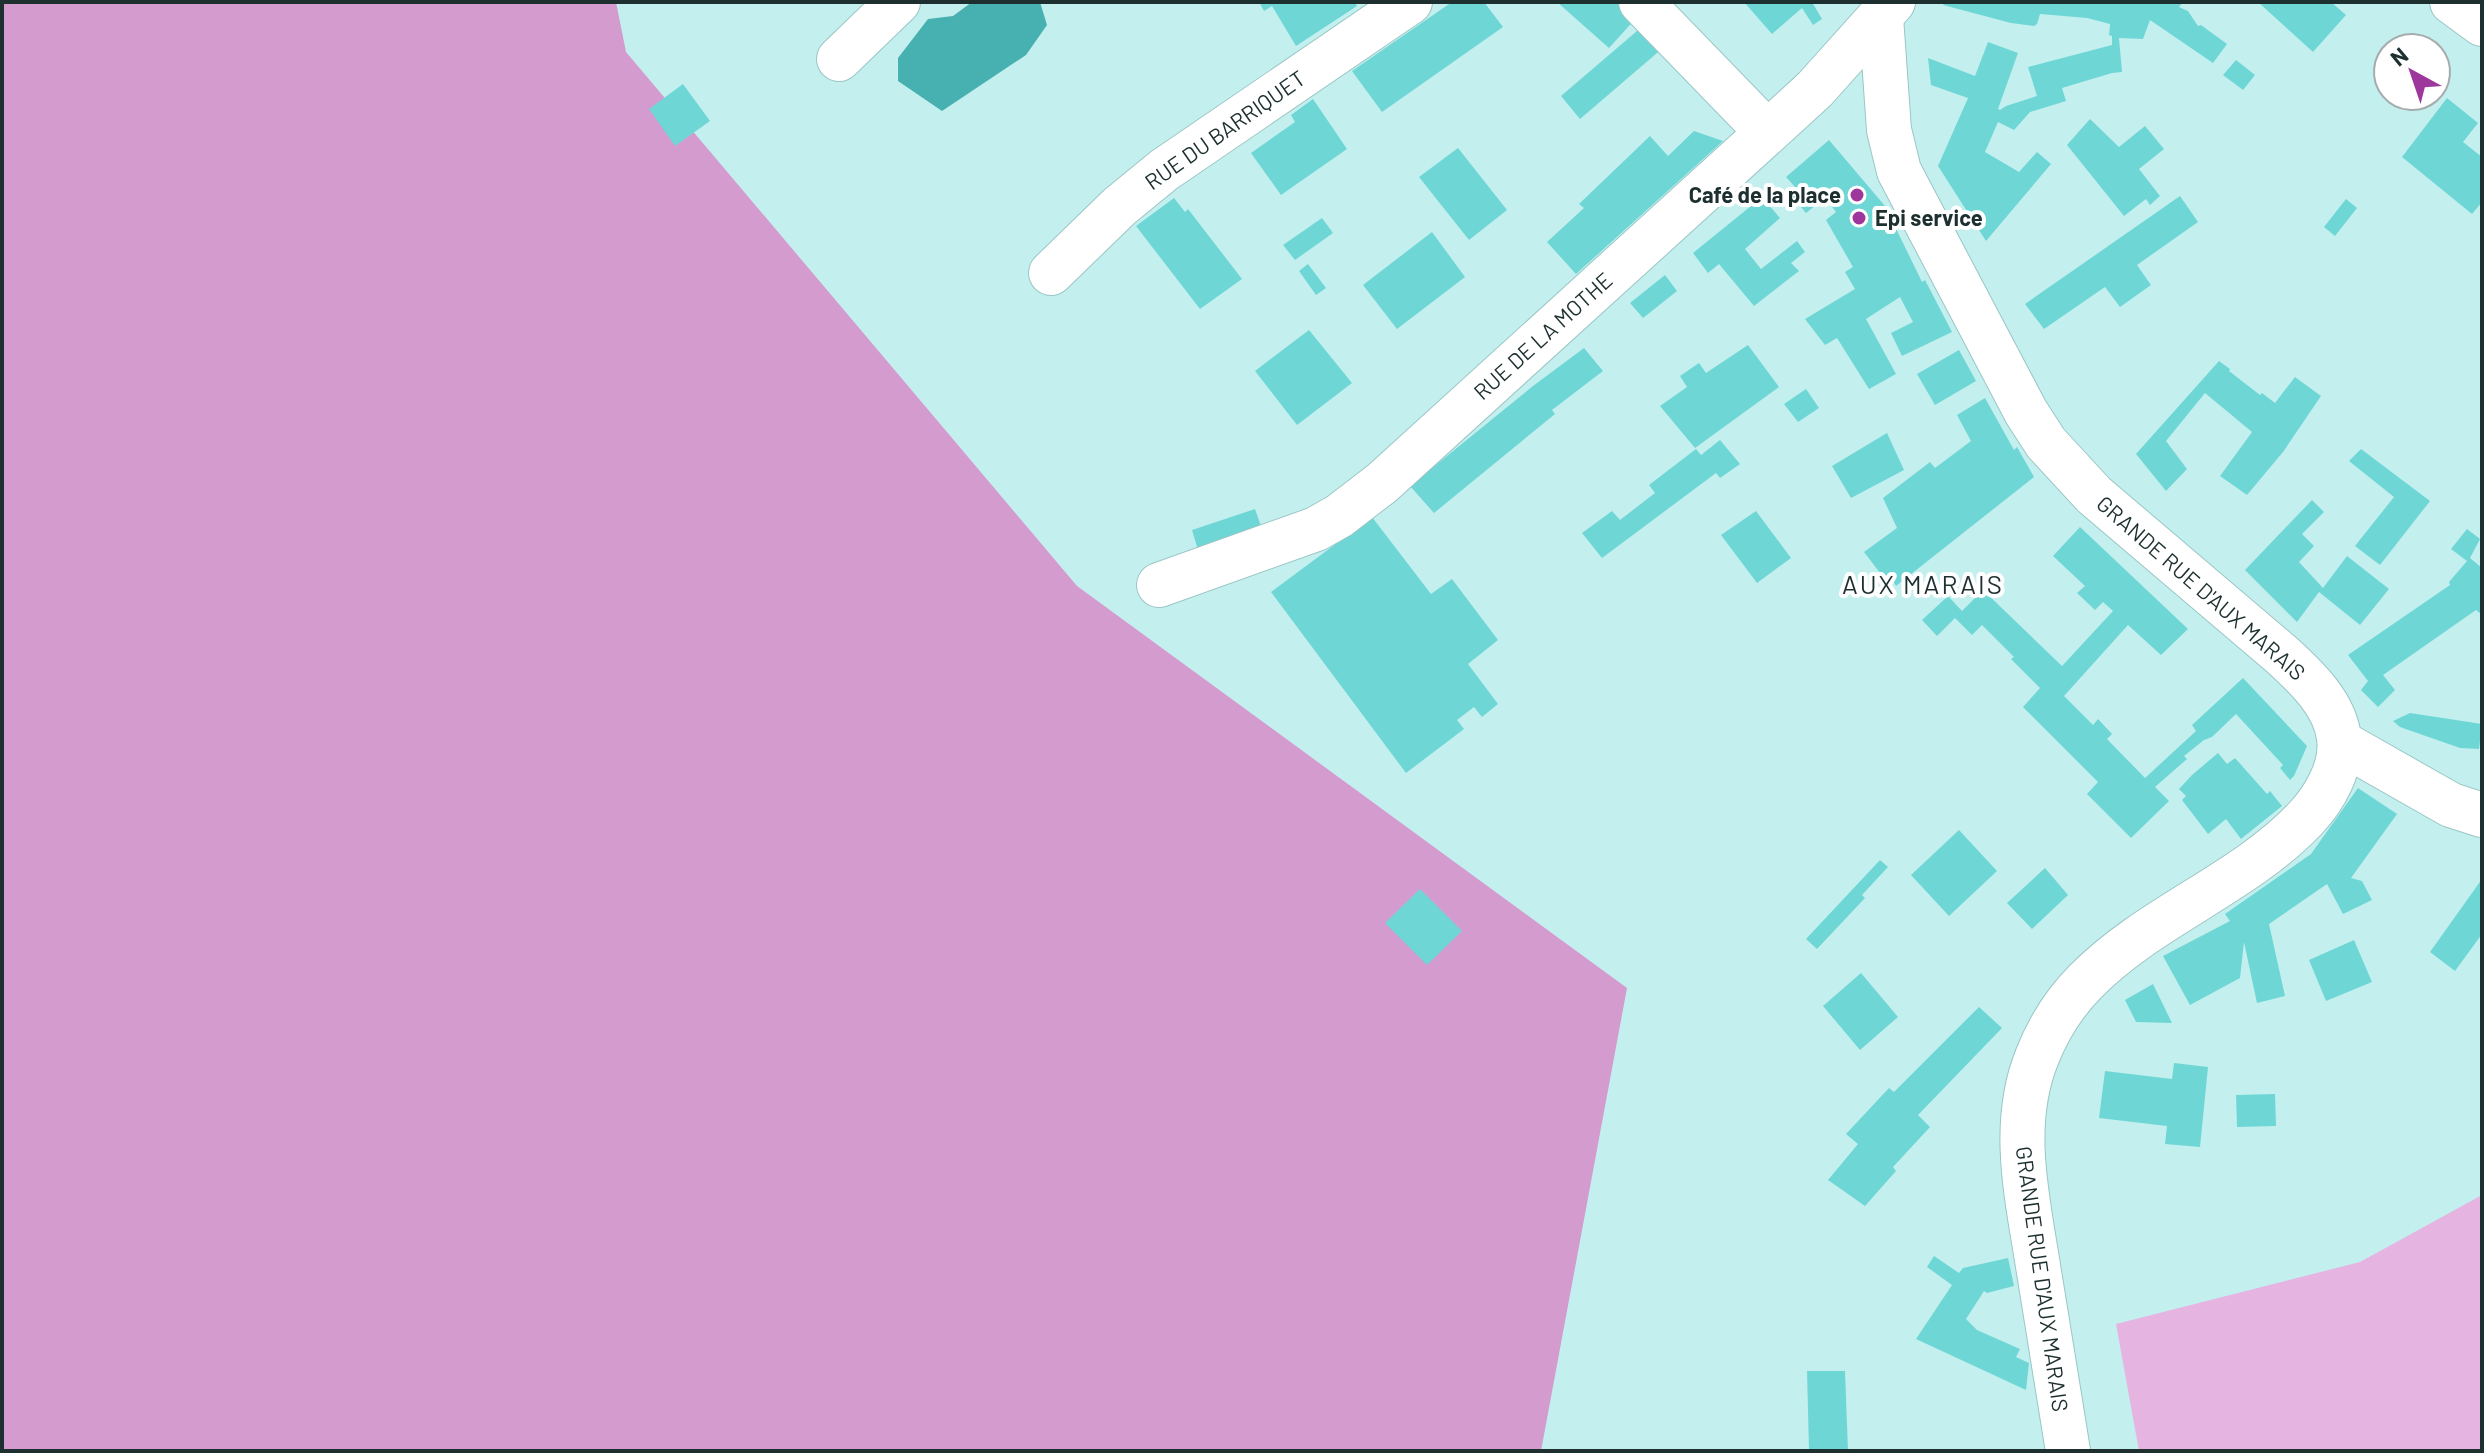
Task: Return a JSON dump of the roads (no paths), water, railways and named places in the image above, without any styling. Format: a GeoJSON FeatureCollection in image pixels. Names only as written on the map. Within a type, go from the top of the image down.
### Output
{"type":"FeatureCollection","features":[{"type":"Feature","properties":{"kind":"street"},"geometry":{"type":"LineString","coordinates":[[839,59],[898,2]]}},
{"type":"Feature","properties":{"kind":"street","name":"RUE DU BARRIQUET"},"geometry":{"type":"LineString","coordinates":[[1051,273],[1120,206],[1164,170],[1410,2]]}},
{"type":"Feature","properties":{"kind":"street"},"geometry":{"type":"LineString","coordinates":[[1641,2],[1767,132]]}},
{"type":"Feature","properties":{"kind":"street"},"geometry":{"type":"LineString","coordinates":[[2452,2],[2482,24]]}},
{"type":"Feature","properties":{"kind":"street","name":"RUE DE LA MOTHE"},"geometry":{"type":"LineString","coordinates":[[1159,585],[1292,539],[1339,516],[1382,483],[1815,89],[1880,7]]}},
{"type":"Feature","properties":{"kind":"street","name":"GRANDE RUE D'AUX MARAIS"},"geometry":{"type":"LineString","coordinates":[[1880,7],[1889,130],[1899,171],[2026,412],[2046,443],[2094,495],[2308,680],[2332,715],[2340,742],[2333,776],[2308,816],[2273,847],[2140,937],[2087,981],[2066,1004],[2037,1056],[2023,1111],[2023,1150],[2027,1196],[2068,1451]]}},
{"type":"Feature","properties":{"kind":"street"},"geometry":{"type":"LineString","coordinates":[[2340,742],[2451,805],[2482,815]]}},
{"type":"Feature","properties":{"kind":"water"},"geometry":{"type":"Polygon","coordinates":[[[972,2],[1040,2],[1047,25],[1026,55],[942,111],[898,81],[898,58],[928,19],[953,16],[972,2]]]}},
{"type":"Feature","properties":{"kind":"place","name":"Café de la place"},"geometry":{"type":"Point","coordinates":[1857,195]}},
{"type":"Feature","properties":{"kind":"place","name":"Epi service"},"geometry":{"type":"Point","coordinates":[1859,218]}},
{"type":"Feature","properties":{"kind":"district","name":"AUX MARAIS"},"geometry":{"type":"Point","coordinates":[1923,585]}}]}
